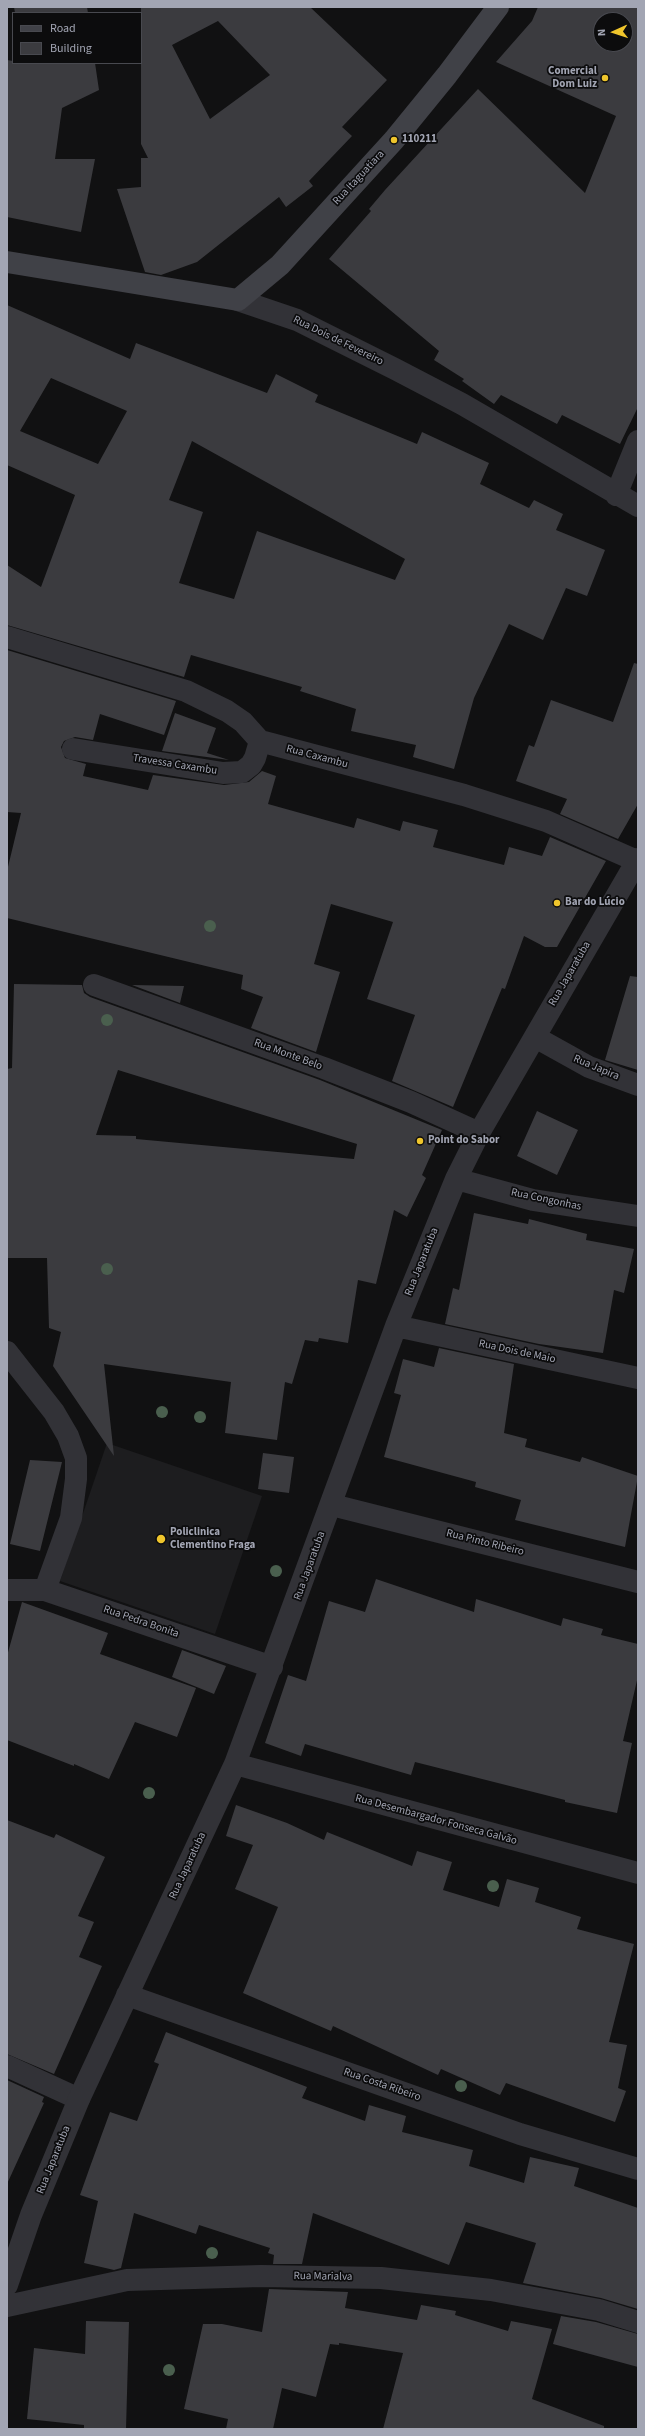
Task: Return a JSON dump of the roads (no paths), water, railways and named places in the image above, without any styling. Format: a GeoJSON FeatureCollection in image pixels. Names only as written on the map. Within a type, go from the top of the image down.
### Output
{"type":"FeatureCollection","features":[{"type":"Feature","properties":{"kind":"street","name":"Rua Itaguatiara"},"geometry":{"type":"LineString","coordinates":[[238,300],[280,265],[394,140],[447,75],[498,7]]}},
{"type":"Feature","properties":{"kind":"street","name":"Rua Dois de Fevereiro"},"geometry":{"type":"LineString","coordinates":[[7,262],[238,300],[297,320],[462,404],[616,495],[638,506]]}},
{"type":"Feature","properties":{"kind":"street"},"geometry":{"type":"LineString","coordinates":[[616,495],[638,441]]}},
{"type":"Feature","properties":{"kind":"street"},"geometry":{"type":"LineString","coordinates":[[7,637],[186,691],[227,711],[243,722],[260,741]]}},
{"type":"Feature","properties":{"kind":"street","name":"Travessa Caxambu"},"geometry":{"type":"LineString","coordinates":[[73,749],[223,773],[242,772],[255,758],[260,741]]}},
{"type":"Feature","properties":{"kind":"street","name":"Rua Caxambu"},"geometry":{"type":"LineString","coordinates":[[260,741],[464,795],[546,821],[637,860]]}},
{"type":"Feature","properties":{"kind":"street","name":"Rua Japaratuba"},"geometry":{"type":"LineString","coordinates":[[7,2285],[31,2215],[79,2099],[235,1764],[332,1505],[396,1326],[456,1178],[479,1133],[637,860]]}},
{"type":"Feature","properties":{"kind":"street","name":"Rua Monte Belo"},"geometry":{"type":"LineString","coordinates":[[94,985],[331,1071],[411,1102],[479,1133]]}},
{"type":"Feature","properties":{"kind":"street","name":"Rua Japira"},"geometry":{"type":"LineString","coordinates":[[535,1036],[588,1067],[638,1085]]}},
{"type":"Feature","properties":{"kind":"street","name":"Rua Congonhas"},"geometry":{"type":"LineString","coordinates":[[456,1178],[533,1200],[638,1216]]}},
{"type":"Feature","properties":{"kind":"street","name":"Rua Dois de Maio"},"geometry":{"type":"LineString","coordinates":[[396,1326],[638,1378]]}},
{"type":"Feature","properties":{"kind":"street"},"geometry":{"type":"LineString","coordinates":[[7,1352],[54,1412],[68,1436],[76,1458],[76,1479],[70,1518],[45,1590]]}},
{"type":"Feature","properties":{"kind":"street","name":"Rua Pinto Ribeiro"},"geometry":{"type":"LineString","coordinates":[[332,1505],[638,1582]]}},
{"type":"Feature","properties":{"kind":"street","name":"Rua Pedra Bonita"},"geometry":{"type":"LineString","coordinates":[[7,1590],[45,1590],[272,1667]]}},
{"type":"Feature","properties":{"kind":"street","name":"Rua Desembargador Fonseca Galvão"},"geometry":{"type":"LineString","coordinates":[[235,1764],[638,1874]]}},
{"type":"Feature","properties":{"kind":"street","name":"Rua Costa Ribeiro"},"geometry":{"type":"LineString","coordinates":[[127,1995],[520,2134],[638,2169]]}},
{"type":"Feature","properties":{"kind":"street"},"geometry":{"type":"LineString","coordinates":[[7,2066],[79,2099]]}},
{"type":"Feature","properties":{"kind":"street","name":"Rua Marialva"},"geometry":{"type":"LineString","coordinates":[[7,2306],[127,2280],[262,2276],[381,2278],[491,2290],[599,2310],[638,2322]]}},
{"type":"Feature","properties":{"kind":"place","name":"Comercial Dom Luiz"},"geometry":{"type":"Point","coordinates":[605,78]}},
{"type":"Feature","properties":{"kind":"place","name":"110211"},"geometry":{"type":"Point","coordinates":[394,140]}},
{"type":"Feature","properties":{"kind":"place","name":"Bar do Lúcio"},"geometry":{"type":"Point","coordinates":[557,903]}},
{"type":"Feature","properties":{"kind":"place","name":"Point do Sabor"},"geometry":{"type":"Point","coordinates":[420,1141]}},
{"type":"Feature","properties":{"kind":"place","name":"Policlinica Clementino Fraga"},"geometry":{"type":"Point","coordinates":[161,1539]}}]}
